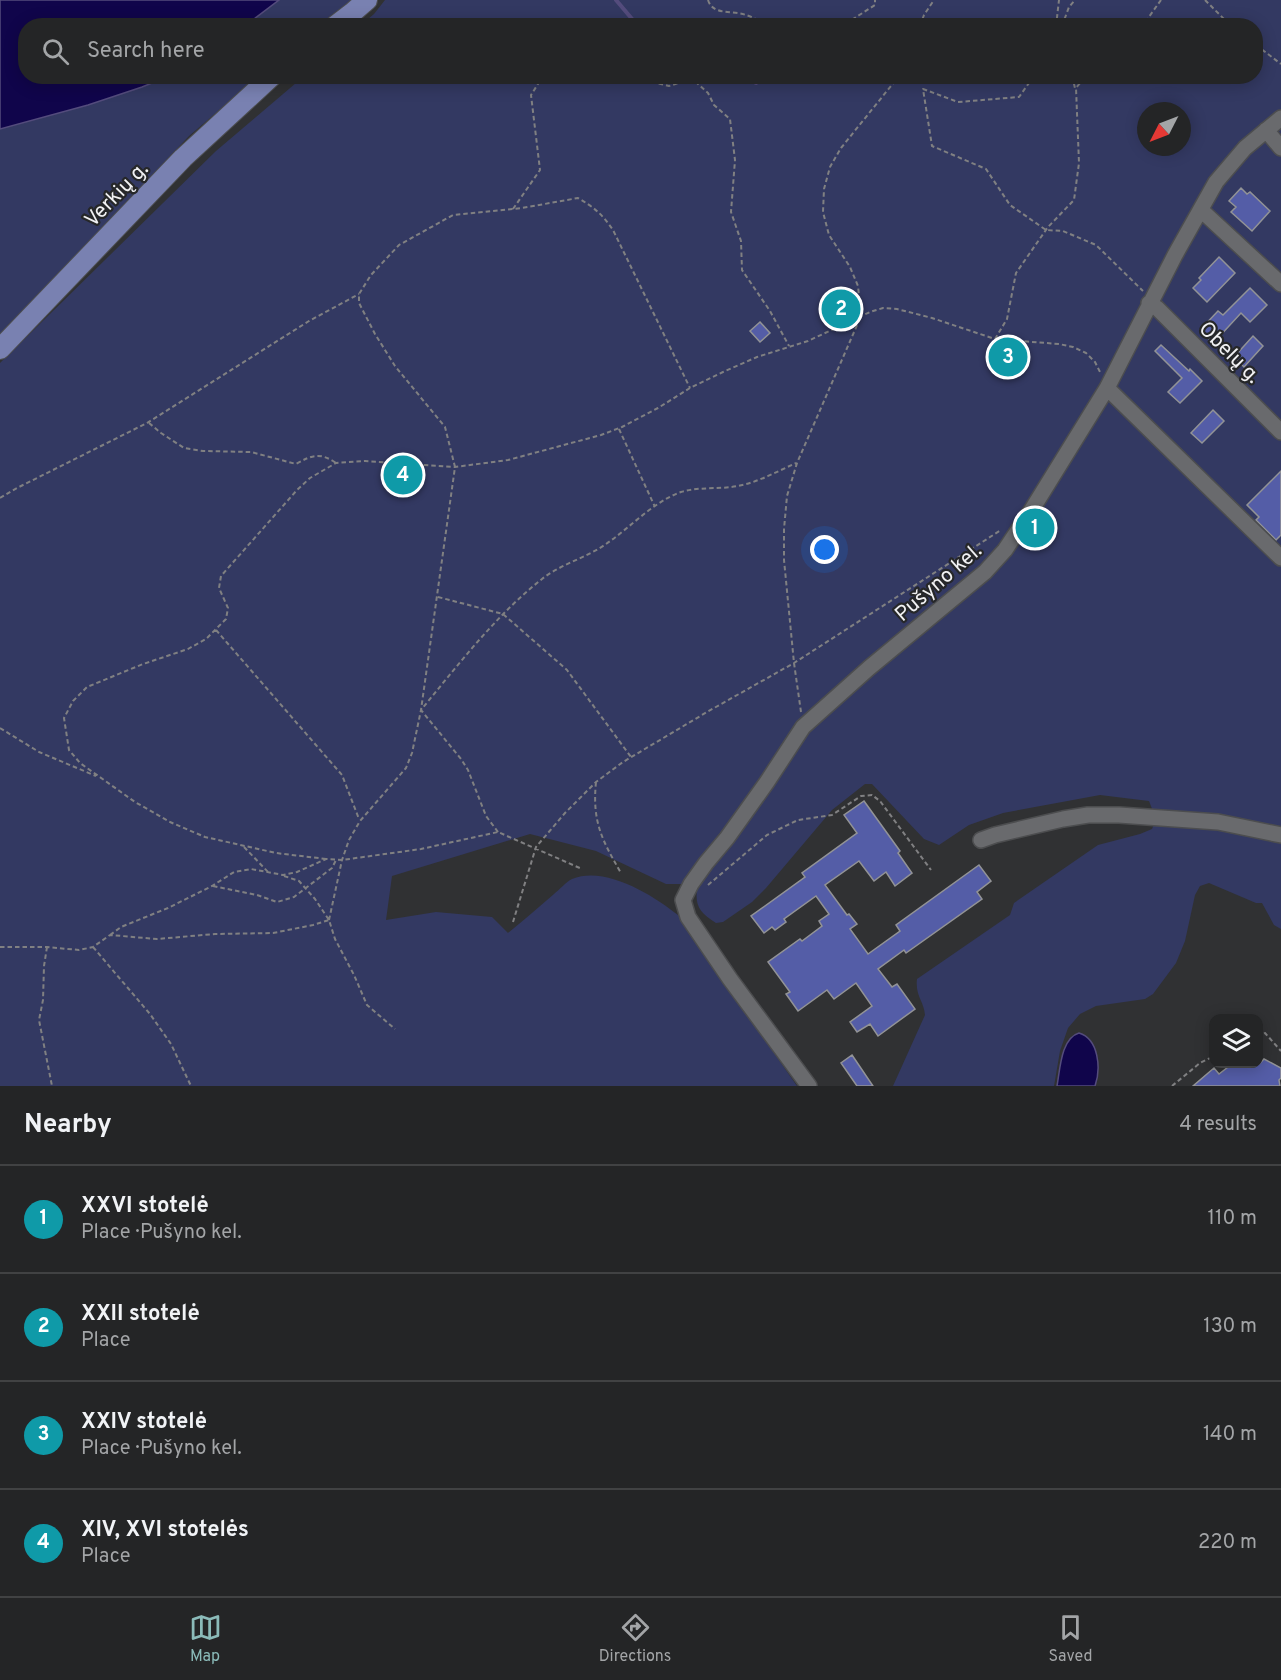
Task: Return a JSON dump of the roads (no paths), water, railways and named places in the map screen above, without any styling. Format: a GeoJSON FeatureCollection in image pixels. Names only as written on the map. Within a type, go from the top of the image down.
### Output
{"type":"FeatureCollection","features":[{"type":"Feature","properties":{"kind":"main road"},"geometry":{"type":"LineString","coordinates":[[346,18],[367,0]]}},
{"type":"Feature","properties":{"kind":"main road","name":"Verkių g."},"geometry":{"type":"LineString","coordinates":[[0,349],[183,158],[263,84]]}},
{"type":"Feature","properties":{"kind":"street","name":"Pušyno kel."},"geometry":{"type":"LineString","coordinates":[[809,1086],[730,979],[688,917],[683,900],[691,884],[761,792],[803,727],[869,668],[985,572],[1005,550],[1107,388],[1150,301],[1216,182],[1245,148],[1281,118]]}},
{"type":"Feature","properties":{"kind":"street"},"geometry":{"type":"LineString","coordinates":[[1266,130],[1281,148]]}},
{"type":"Feature","properties":{"kind":"street"},"geometry":{"type":"LineString","coordinates":[[1201,210],[1281,284]]}},
{"type":"Feature","properties":{"kind":"street","name":"Obelų g."},"geometry":{"type":"LineString","coordinates":[[1150,301],[1281,432]]}},
{"type":"Feature","properties":{"kind":"street"},"geometry":{"type":"LineString","coordinates":[[1107,388],[1281,558]]}},
{"type":"Feature","properties":{"kind":"street"},"geometry":{"type":"LineString","coordinates":[[981,840],[1088,815],[1218,822],[1281,835]]}},
{"type":"Feature","properties":{"kind":"waterway"},"geometry":{"type":"LineString","coordinates":[[616,0],[631,18]]}},
{"type":"Feature","properties":{"kind":"place","name":"XXII stotelė"},"geometry":{"type":"Point","coordinates":[841,309]}},
{"type":"Feature","properties":{"kind":"place","name":"XXIV stotelė"},"geometry":{"type":"Point","coordinates":[1008,357]}},
{"type":"Feature","properties":{"kind":"place","name":"XIV, XVI stotelės"},"geometry":{"type":"Point","coordinates":[403,475]}},
{"type":"Feature","properties":{"kind":"place","name":"XXVI stotelė"},"geometry":{"type":"Point","coordinates":[1035,528]}}]}
